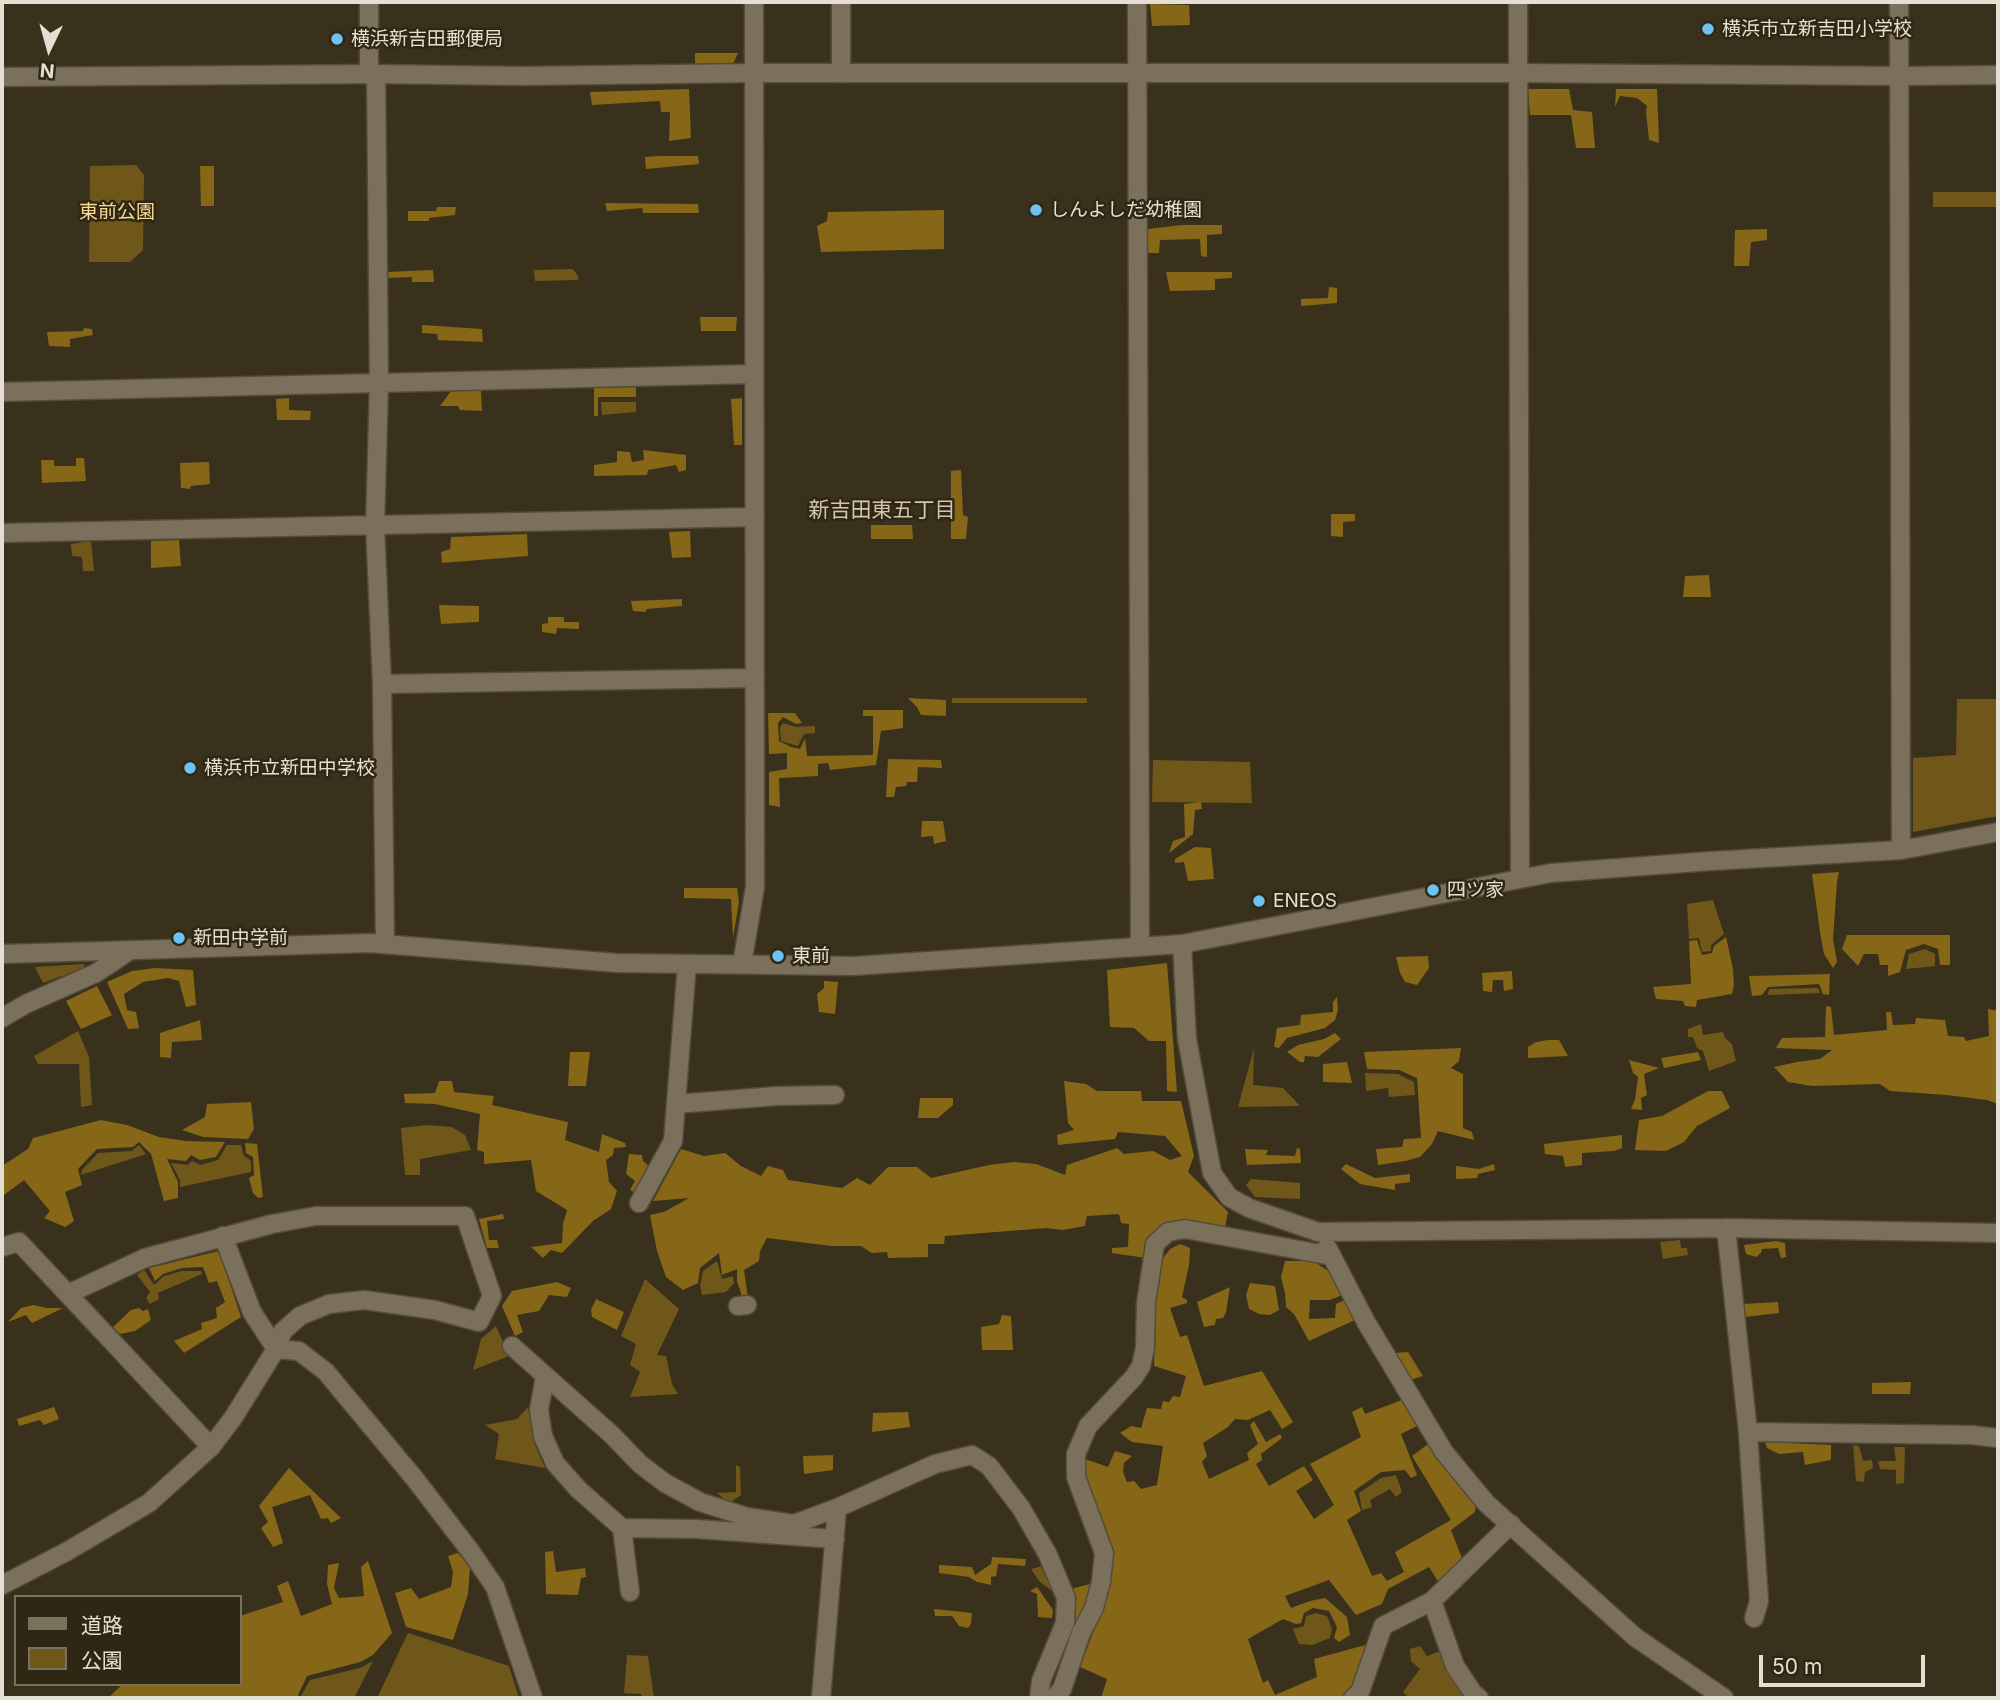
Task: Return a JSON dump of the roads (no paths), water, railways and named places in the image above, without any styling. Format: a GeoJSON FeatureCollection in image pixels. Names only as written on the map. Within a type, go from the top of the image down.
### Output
{"type":"FeatureCollection","features":[{"type":"Feature","properties":{"kind":"street"},"geometry":{"type":"LineString","coordinates":[[369,2],[379,383],[375,526],[382,684],[385,944]]}},
{"type":"Feature","properties":{"kind":"street"},"geometry":{"type":"LineString","coordinates":[[742,964],[755,887],[754,2]]}},
{"type":"Feature","properties":{"kind":"street"},"geometry":{"type":"LineString","coordinates":[[841,2],[841,73]]}},
{"type":"Feature","properties":{"kind":"street"},"geometry":{"type":"LineString","coordinates":[[1137,2],[1140,946]]}},
{"type":"Feature","properties":{"kind":"street"},"geometry":{"type":"LineString","coordinates":[[1518,2],[1520,878]]}},
{"type":"Feature","properties":{"kind":"street"},"geometry":{"type":"LineString","coordinates":[[1899,2],[1901,850]]}},
{"type":"Feature","properties":{"kind":"street"},"geometry":{"type":"LineString","coordinates":[[2,77],[521,76],[753,72],[1998,75]]}},
{"type":"Feature","properties":{"kind":"street"},"geometry":{"type":"LineString","coordinates":[[2,392],[754,374]]}},
{"type":"Feature","properties":{"kind":"street"},"geometry":{"type":"LineString","coordinates":[[2,533],[755,517]]}},
{"type":"Feature","properties":{"kind":"street"},"geometry":{"type":"LineString","coordinates":[[382,684],[755,678]]}},
{"type":"Feature","properties":{"kind":"street"},"geometry":{"type":"LineString","coordinates":[[2,954],[370,943],[617,963],[854,966],[1182,944],[1551,873],[1901,850],[1998,832]]}},
{"type":"Feature","properties":{"kind":"street"},"geometry":{"type":"LineString","coordinates":[[1182,944],[1187,1039],[1212,1173],[1229,1196],[1250,1208],[1318,1231],[1726,1228],[1998,1233]]}},
{"type":"Feature","properties":{"kind":"street"},"geometry":{"type":"LineString","coordinates":[[2,1018],[96,972],[129,951]]}},
{"type":"Feature","properties":{"kind":"street"},"geometry":{"type":"LineString","coordinates":[[639,1203],[673,1141],[687,964]]}},
{"type":"Feature","properties":{"kind":"street"},"geometry":{"type":"LineString","coordinates":[[676,1104],[777,1096],[835,1095]]}},
{"type":"Feature","properties":{"kind":"street"},"geometry":{"type":"LineString","coordinates":[[2,1585],[66,1552],[149,1503],[211,1447],[233,1418],[276,1349],[283,1331],[300,1316],[329,1304],[364,1300],[435,1310],[479,1322],[494,1301],[465,1216],[316,1216],[223,1236],[145,1258],[68,1294]]}},
{"type":"Feature","properties":{"kind":"street"},"geometry":{"type":"LineString","coordinates":[[1726,1228],[1748,1432],[1759,1601],[1754,1618]]}},
{"type":"Feature","properties":{"kind":"street"},"geometry":{"type":"LineString","coordinates":[[1054,1698],[1062,1689],[1081,1633],[1094,1608],[1104,1553],[1076,1477],[1076,1454],[1088,1426],[1105,1400],[1134,1377],[1142,1366],[1145,1348],[1140,1303],[1155,1244],[1168,1233],[1185,1230],[1332,1256]]}},
{"type":"Feature","properties":{"kind":"street"},"geometry":{"type":"LineString","coordinates":[[1318,1231],[1366,1322],[1444,1452],[1486,1503],[1635,1637],[1724,1698]]}},
{"type":"Feature","properties":{"kind":"street"},"geometry":{"type":"LineString","coordinates":[[223,1236],[252,1312],[276,1349]]}},
{"type":"Feature","properties":{"kind":"street"},"geometry":{"type":"LineString","coordinates":[[2,1247],[19,1242],[211,1447]]}},
{"type":"Feature","properties":{"kind":"street"},"geometry":{"type":"LineString","coordinates":[[512,1346],[612,1435],[640,1464],[666,1483],[700,1502],[747,1517],[794,1524],[837,1508],[935,1464],[972,1455],[994,1470],[1021,1508],[1047,1553],[1066,1598],[1065,1623],[1041,1681],[1039,1698]]}},
{"type":"Feature","properties":{"kind":"street"},"geometry":{"type":"LineString","coordinates":[[276,1349],[299,1351],[326,1372],[415,1479],[471,1552],[495,1587],[533,1698]]}},
{"type":"Feature","properties":{"kind":"street"},"geometry":{"type":"LineString","coordinates":[[545,1376],[540,1410],[542,1436],[555,1463],[578,1489],[622,1528],[697,1529],[835,1539]]}},
{"type":"Feature","properties":{"kind":"street"},"geometry":{"type":"LineString","coordinates":[[1748,1432],[1972,1435],[1998,1438]]}},
{"type":"Feature","properties":{"kind":"street"},"geometry":{"type":"LineString","coordinates":[[821,1698],[837,1508]]}},
{"type":"Feature","properties":{"kind":"street"},"geometry":{"type":"LineString","coordinates":[[1353,1698],[1360,1692],[1383,1626],[1432,1601],[1511,1524]]}},
{"type":"Feature","properties":{"kind":"street"},"geometry":{"type":"LineString","coordinates":[[622,1528],[630,1592]]}},
{"type":"Feature","properties":{"kind":"street"},"geometry":{"type":"LineString","coordinates":[[1432,1601],[1455,1666],[1472,1693],[1479,1698]]}},
{"type":"Feature","properties":{"kind":"place","name":"横浜市立新吉田小学校"},"geometry":{"type":"Point","coordinates":[1708,29]}},
{"type":"Feature","properties":{"kind":"place","name":"横浜新吉田郵便局"},"geometry":{"type":"Point","coordinates":[337,39]}},
{"type":"Feature","properties":{"kind":"place","name":"しんよしだ幼稚園"},"geometry":{"type":"Point","coordinates":[1036,210]}},
{"type":"Feature","properties":{"kind":"place","name":"横浜市立新田中学校"},"geometry":{"type":"Point","coordinates":[190,768]}},
{"type":"Feature","properties":{"kind":"place","name":"四ツ家"},"geometry":{"type":"Point","coordinates":[1433,890]}},
{"type":"Feature","properties":{"kind":"place","name":"ENEOS"},"geometry":{"type":"Point","coordinates":[1259,901]}},
{"type":"Feature","properties":{"kind":"place","name":"新田中学前"},"geometry":{"type":"Point","coordinates":[179,938]}},
{"type":"Feature","properties":{"kind":"place","name":"東前"},"geometry":{"type":"Point","coordinates":[778,956]}},
{"type":"Feature","properties":{"kind":"district","name":"新吉田東五丁目"},"geometry":{"type":"Point","coordinates":[882,511]}},
{"type":"Feature","properties":{"kind":"park label","name":"東前公園"},"geometry":{"type":"Point","coordinates":[117,212]}}]}
